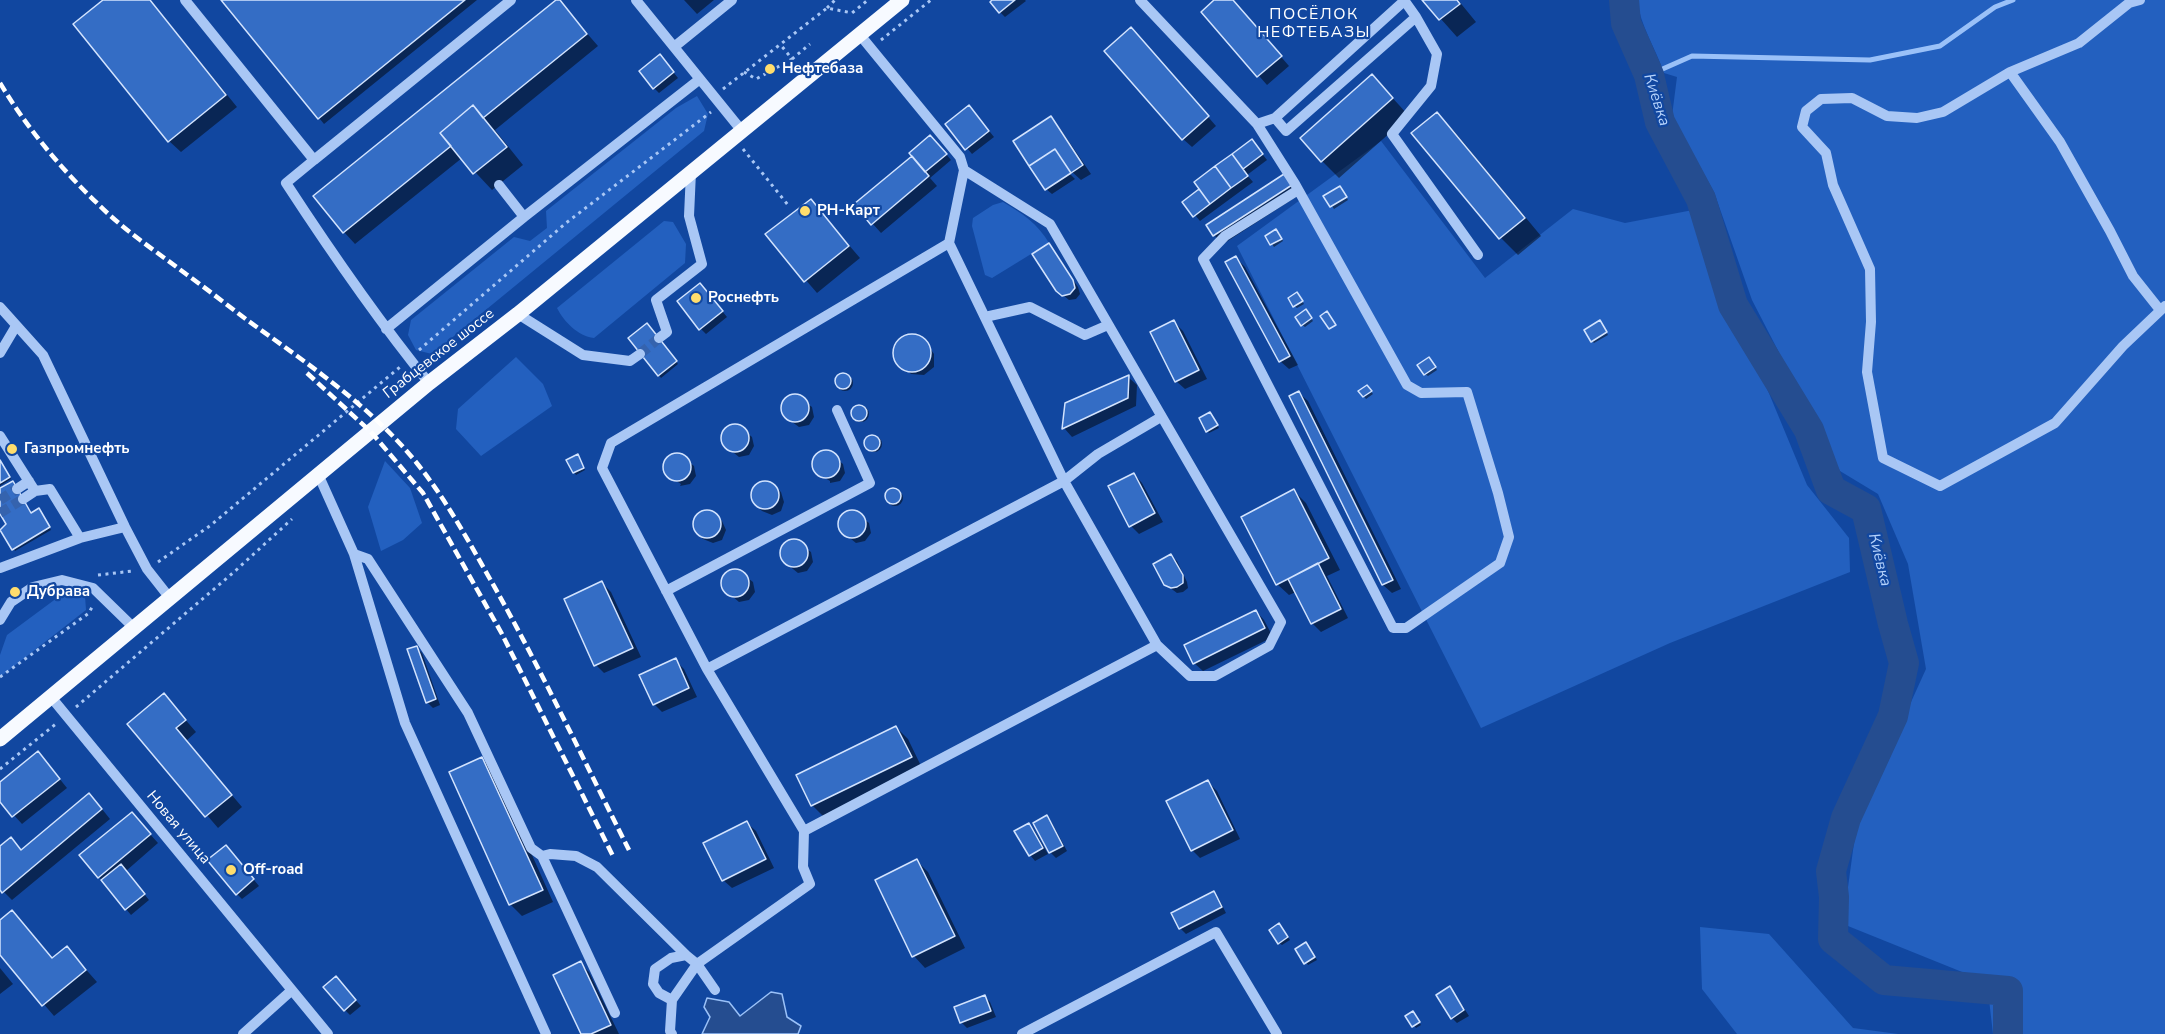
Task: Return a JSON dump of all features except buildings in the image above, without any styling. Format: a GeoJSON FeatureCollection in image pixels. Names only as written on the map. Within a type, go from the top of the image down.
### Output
{"type":"FeatureCollection","features":[{"type":"Feature","properties":{"kind":"main road","name":"Грабцевское шоссе"},"geometry":{"type":"LineString","coordinates":[[0,739],[132,627],[429,383],[518,314],[902,0]]}},
{"type":"Feature","properties":{"kind":"street"},"geometry":{"type":"LineString","coordinates":[[185,0],[314,160]]}},
{"type":"Feature","properties":{"kind":"street"},"geometry":{"type":"LineString","coordinates":[[429,383],[386,329],[286,183],[510,0]]}},
{"type":"Feature","properties":{"kind":"street"},"geometry":{"type":"LineString","coordinates":[[636,0],[742,131]]}},
{"type":"Feature","properties":{"kind":"street"},"geometry":{"type":"LineString","coordinates":[[674,47],[732,0]]}},
{"type":"Feature","properties":{"kind":"street"},"geometry":{"type":"LineString","coordinates":[[1140,0],[1257,124],[1299,190],[1407,385],[1421,393],[1467,392],[1509,537],[1500,563],[1406,628],[1393,628],[1203,259],[1225,236],[1299,190]]}},
{"type":"Feature","properties":{"kind":"street"},"geometry":{"type":"LineString","coordinates":[[1257,124],[1275,118],[1404,0],[1437,54],[1431,86],[1392,134],[1478,255]]}},
{"type":"Feature","properties":{"kind":"street"},"geometry":{"type":"LineString","coordinates":[[2010,72],[2060,142],[2133,276],[2163,308],[2123,346],[2055,423],[1940,486],[1883,458],[1868,372],[1871,322],[1870,270],[1833,185],[1826,153],[1802,127],[1806,111],[1821,99],[1852,98],[1887,116],[1917,118],[1943,112],[2010,72],[2079,43],[2129,3],[2140,0]]}},
{"type":"Feature","properties":{"kind":"street"},"geometry":{"type":"LineString","coordinates":[[1275,118],[1286,131],[1416,17]]}},
{"type":"Feature","properties":{"kind":"street"},"geometry":{"type":"LineString","coordinates":[[860,35],[960,157],[964,170],[949,243],[1065,481],[1157,645],[1190,676],[1215,676],[1269,646],[1281,622],[1050,224],[964,170]]}},
{"type":"Feature","properties":{"kind":"street"},"geometry":{"type":"LineString","coordinates":[[386,329],[524,216],[700,79]]}},
{"type":"Feature","properties":{"kind":"street"},"geometry":{"type":"LineString","coordinates":[[659,338],[667,332],[656,300],[702,264],[689,216],[691,172]]}},
{"type":"Feature","properties":{"kind":"street"},"geometry":{"type":"LineString","coordinates":[[499,185],[524,216]]}},
{"type":"Feature","properties":{"kind":"street"},"geometry":{"type":"LineString","coordinates":[[672,1034],[672,1000],[697,964],[810,884],[803,867],[804,831],[706,669],[602,468],[611,443],[949,243]]}},
{"type":"Feature","properties":{"kind":"street"},"geometry":{"type":"LineString","coordinates":[[985,317],[1030,307],[1085,335],[1108,325]]}},
{"type":"Feature","properties":{"kind":"street"},"geometry":{"type":"LineString","coordinates":[[2,312],[42,355],[124,527],[147,569],[169,597]]}},
{"type":"Feature","properties":{"kind":"street"},"geometry":{"type":"LineString","coordinates":[[518,314],[583,355],[630,361],[640,354]]}},
{"type":"Feature","properties":{"kind":"street"},"geometry":{"type":"LineString","coordinates":[[0,353],[15,326]]}},
{"type":"Feature","properties":{"kind":"street"},"geometry":{"type":"LineString","coordinates":[[666,591],[870,483],[837,410]]}},
{"type":"Feature","properties":{"kind":"street"},"geometry":{"type":"LineString","coordinates":[[706,669],[1065,481],[1098,454],[1161,417]]}},
{"type":"Feature","properties":{"kind":"street"},"geometry":{"type":"LineString","coordinates":[[0,436],[32,486]]}},
{"type":"Feature","properties":{"kind":"street"},"geometry":{"type":"LineString","coordinates":[[318,474],[354,555],[405,723],[546,1034]]}},
{"type":"Feature","properties":{"kind":"street"},"geometry":{"type":"LineString","coordinates":[[20,494],[32,486],[50,489],[80,538]]}},
{"type":"Feature","properties":{"kind":"street"},"geometry":{"type":"LineString","coordinates":[[0,568],[80,538],[124,527]]}},
{"type":"Feature","properties":{"kind":"street"},"geometry":{"type":"LineString","coordinates":[[354,555],[369,559],[468,713],[531,848],[542,856],[615,1013]]}},
{"type":"Feature","properties":{"kind":"street"},"geometry":{"type":"LineString","coordinates":[[0,620],[11,602],[33,587],[62,580],[93,588],[132,627]]}},
{"type":"Feature","properties":{"kind":"street"},"geometry":{"type":"LineString","coordinates":[[804,831],[1157,645]]}},
{"type":"Feature","properties":{"kind":"street","name":"Новая улица"},"geometry":{"type":"LineString","coordinates":[[51,697],[328,1034]]}},
{"type":"Feature","properties":{"kind":"street"},"geometry":{"type":"LineString","coordinates":[[542,856],[550,854],[576,856],[597,867],[697,964],[715,990]]}},
{"type":"Feature","properties":{"kind":"street"},"geometry":{"type":"LineString","coordinates":[[1022,1034],[1216,932],[1277,1034]]}},
{"type":"Feature","properties":{"kind":"street"},"geometry":{"type":"LineString","coordinates":[[672,1000],[660,993],[653,984],[655,969],[671,958],[686,955]]}},
{"type":"Feature","properties":{"kind":"street"},"geometry":{"type":"LineString","coordinates":[[243,1034],[292,990]]}},
{"type":"Feature","properties":{"kind":"path"},"geometry":{"type":"LineString","coordinates":[[0,677],[89,613],[105,576],[147,569],[211,525],[409,359],[566,223],[712,111],[714,97],[835,0]]}},
{"type":"Feature","properties":{"kind":"path"},"geometry":{"type":"LineString","coordinates":[[826,8],[852,13],[868,0]]}},
{"type":"Feature","properties":{"kind":"path"},"geometry":{"type":"LineString","coordinates":[[921,9],[931,0]]}},
{"type":"Feature","properties":{"kind":"path"},"geometry":{"type":"LineString","coordinates":[[780,44],[792,58]]}},
{"type":"Feature","properties":{"kind":"path"},"geometry":{"type":"LineString","coordinates":[[744,72],[756,79],[792,58],[810,44]]}},
{"type":"Feature","properties":{"kind":"path"},"geometry":{"type":"LineString","coordinates":[[735,156],[743,148],[788,205]]}},
{"type":"Feature","properties":{"kind":"path"},"geometry":{"type":"LineString","coordinates":[[0,769],[66,716],[225,580],[295,516]]}},
{"type":"Feature","properties":{"kind":"shaded area"},"geometry":{"type":"Polygon","coordinates":[[[1637,0],[2165,0],[2165,1034],[1993,1034],[1987,982],[1843,924],[1857,821],[1926,669],[1908,564],[1878,494],[1840,471],[1752,300],[1714,192],[1672,116],[1677,77],[1664,73],[1645,28],[1637,0]]]}},
{"type":"Feature","properties":{"kind":"shaded area"},"geometry":{"type":"Polygon","coordinates":[[[697,96],[708,114],[704,131],[432,354],[416,350],[408,335],[411,320],[514,237],[530,241],[547,228],[546,211],[676,108],[697,96]]]}},
{"type":"Feature","properties":{"kind":"shaded area"},"geometry":{"type":"Polygon","coordinates":[[[1381,141],[1485,278],[1573,209],[1625,223],[1693,210],[1807,485],[1849,538],[1850,572],[1670,643],[1481,728],[1237,246],[1381,141]]]}},
{"type":"Feature","properties":{"kind":"shaded area"},"geometry":{"type":"Polygon","coordinates":[[[1003,202],[1029,219],[1049,243],[992,278],[985,275],[972,226],[973,218],[993,205],[1003,202]]]}},
{"type":"Feature","properties":{"kind":"shaded area"},"geometry":{"type":"Polygon","coordinates":[[[664,221],[673,222],[686,244],[685,263],[594,338],[572,328],[557,308],[664,221]]]}},
{"type":"Feature","properties":{"kind":"shaded area"},"geometry":{"type":"Polygon","coordinates":[[[516,357],[543,384],[552,406],[481,456],[456,429],[458,409],[516,357]]]}},
{"type":"Feature","properties":{"kind":"shaded area"},"geometry":{"type":"Polygon","coordinates":[[[385,461],[410,488],[422,523],[403,540],[381,551],[368,507],[385,461]]]}},
{"type":"Feature","properties":{"kind":"shaded area"},"geometry":{"type":"Polygon","coordinates":[[[61,595],[85,596],[86,610],[0,677],[0,655],[7,635],[61,595]]]}},
{"type":"Feature","properties":{"kind":"shaded area"},"geometry":{"type":"Polygon","coordinates":[[[1700,927],[1769,934],[1853,1028],[1898,1034],[1737,1034],[1702,989],[1700,927]]]}},
{"type":"Feature","properties":{"kind":"shaded area"},"geometry":{"type":"Polygon","coordinates":[[[771,992],[782,994],[787,1017],[801,1026],[798,1034],[702,1034],[710,1017],[704,1007],[707,998],[729,1002],[740,1016],[771,992]]]}},
{"type":"Feature","properties":{"kind":"waterway","name":"Киёвка"},"geometry":{"type":"LineString","coordinates":[[1624,0],[1626,23],[1649,75],[1660,122],[1701,199],[1733,305],[1809,430],[1831,490],[1866,509],[1904,663],[1893,716],[1846,818],[1831,871],[1834,897],[1833,939],[1884,980],[2008,991],[2008,1034]]}},
{"type":"Feature","properties":{"kind":"waterway"},"geometry":{"type":"LineString","coordinates":[[1649,75],[1692,56],[1870,60],[1940,46],[1995,7],[2013,0]]}},
{"type":"Feature","properties":{"kind":"tunnel"},"geometry":{"type":"LineString","coordinates":[[640,354],[659,338]]}},
{"type":"Feature","properties":{"kind":"tunnel"},"geometry":{"type":"LineString","coordinates":[[0,500],[17,489]]}},
{"type":"Feature","properties":{"kind":"tunnel"},"geometry":{"type":"LineString","coordinates":[[0,513],[23,499]]}},
{"type":"Feature","properties":{"kind":"railway"},"geometry":{"type":"LineString","coordinates":[[0,83],[45,147],[109,215],[349,396],[387,430],[417,463],[471,545],[508,612],[629,850]]}},
{"type":"Feature","properties":{"kind":"railway"},"geometry":{"type":"LineString","coordinates":[[307,373],[371,432],[423,493],[502,634],[613,856]]}},
{"type":"Feature","properties":{"kind":"place","name":"Нефтебаза"},"geometry":{"type":"Point","coordinates":[770,69]}},
{"type":"Feature","properties":{"kind":"place","name":"РН-Карт"},"geometry":{"type":"Point","coordinates":[805,211]}},
{"type":"Feature","properties":{"kind":"place","name":"Роснефть"},"geometry":{"type":"Point","coordinates":[696,298]}},
{"type":"Feature","properties":{"kind":"place","name":"Газпромнефть"},"geometry":{"type":"Point","coordinates":[12,449]}},
{"type":"Feature","properties":{"kind":"place","name":"Дубрава"},"geometry":{"type":"Point","coordinates":[15,592]}},
{"type":"Feature","properties":{"kind":"place","name":"Off-road"},"geometry":{"type":"Point","coordinates":[231,870]}},
{"type":"Feature","properties":{"kind":"district","name":"ПОСЁЛОК НЕФТЕБАЗЫ"},"geometry":{"type":"Point","coordinates":[1314,24]}}]}
